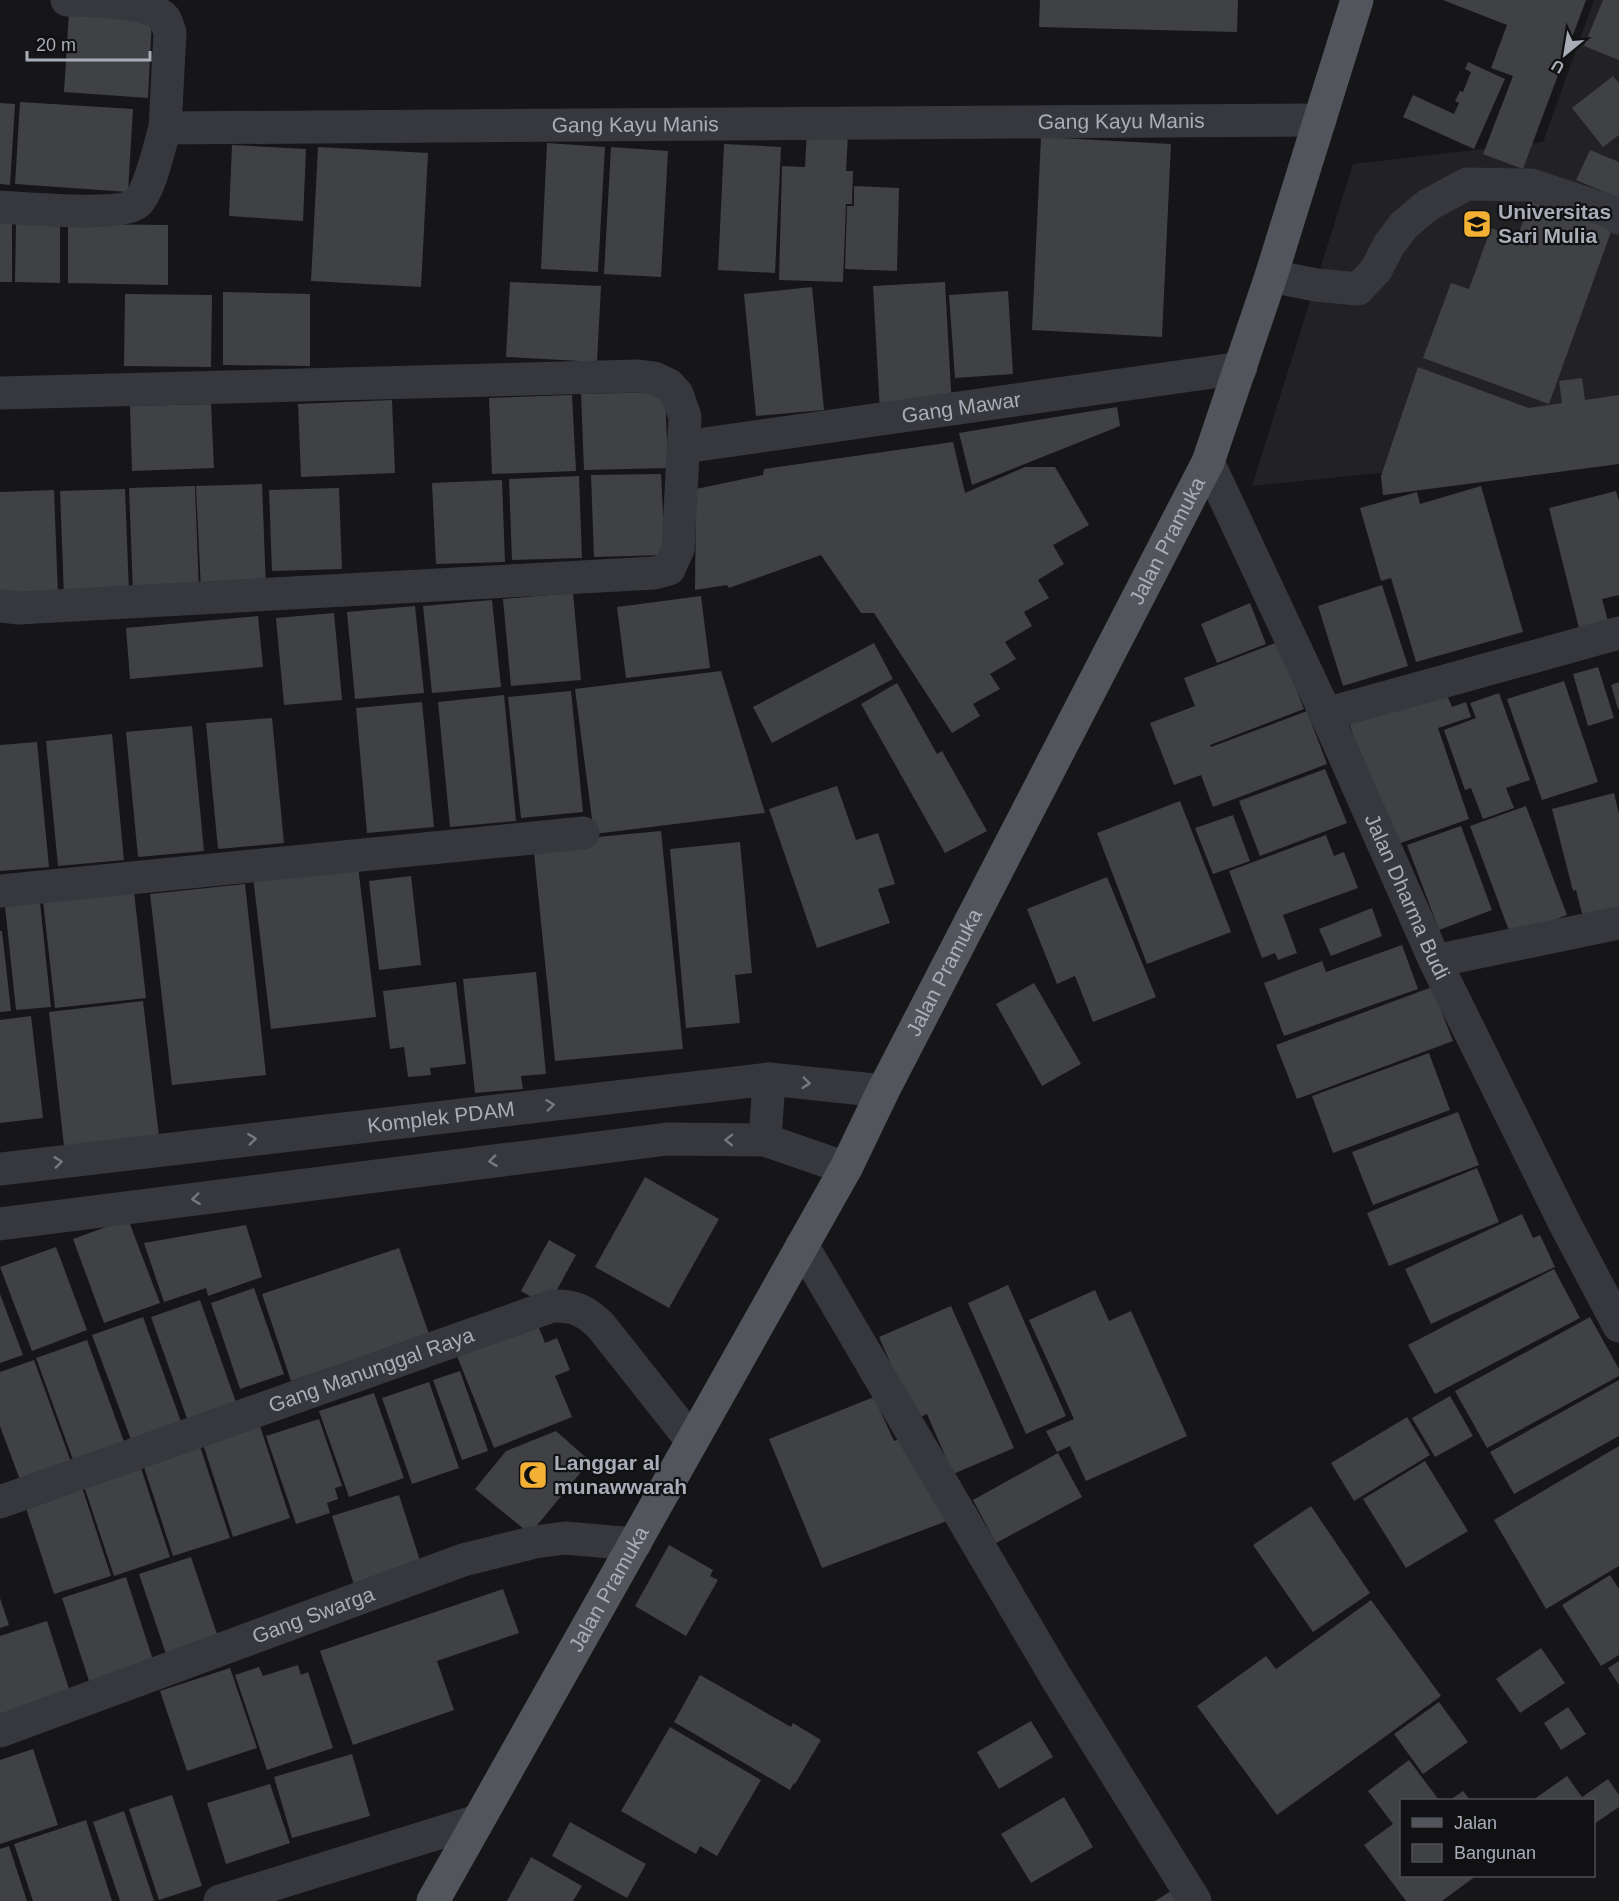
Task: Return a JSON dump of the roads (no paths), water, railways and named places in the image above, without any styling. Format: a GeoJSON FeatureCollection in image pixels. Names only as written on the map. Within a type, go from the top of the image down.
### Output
{"type":"FeatureCollection","features":[{"type":"Feature","properties":{"kind":"main road","name":"Jalan Pramuka"},"geometry":{"type":"LineString","coordinates":[[433,1901],[846,1168],[883,1091],[1209,462],[1271,276],[1357,0]]}},
{"type":"Feature","properties":{"kind":"street"},"geometry":{"type":"LineString","coordinates":[[0,207],[109,212],[138,202],[150,178],[165,128],[170,32],[164,18],[136,3],[67,0]]}},
{"type":"Feature","properties":{"kind":"street","name":"Gang Kayu Manis"},"geometry":{"type":"LineString","coordinates":[[165,128],[1320,120]]}},
{"type":"Feature","properties":{"kind":"street"},"geometry":{"type":"LineString","coordinates":[[1271,276],[1316,285],[1358,289],[1376,270],[1389,245],[1404,225],[1428,205],[1467,184],[1531,185],[1612,212],[1619,218]]}},
{"type":"Feature","properties":{"kind":"street","name":"Gang Mawar"},"geometry":{"type":"LineString","coordinates":[[684,447],[1241,368]]}},
{"type":"Feature","properties":{"kind":"street"},"geometry":{"type":"LineString","coordinates":[[0,393],[638,376],[654,378],[669,385],[677,394],[685,417],[678,549],[669,568],[654,573],[18,608],[0,606]]}},
{"type":"Feature","properties":{"kind":"street","name":"Jalan Dharma Budi"},"geometry":{"type":"LineString","coordinates":[[1209,462],[1326,714],[1435,961],[1564,1222],[1619,1326]]}},
{"type":"Feature","properties":{"kind":"street"},"geometry":{"type":"LineString","coordinates":[[1326,714],[1619,633]]}},
{"type":"Feature","properties":{"kind":"street"},"geometry":{"type":"LineString","coordinates":[[0,891],[583,833]]}},
{"type":"Feature","properties":{"kind":"street"},"geometry":{"type":"LineString","coordinates":[[1435,961],[1619,923]]}},
{"type":"Feature","properties":{"kind":"street"},"geometry":{"type":"LineString","coordinates":[[765,1140],[770,1079]]}},
{"type":"Feature","properties":{"kind":"street","name":"Komplek PDAM"},"geometry":{"type":"LineString","coordinates":[[0,1169],[770,1079],[883,1091]]}},
{"type":"Feature","properties":{"kind":"street"},"geometry":{"type":"LineString","coordinates":[[0,1224],[667,1139],[765,1140],[846,1168]]}},
{"type":"Feature","properties":{"kind":"street"},"geometry":{"type":"LineString","coordinates":[[802,1245],[1057,1679],[1195,1901]]}},
{"type":"Feature","properties":{"kind":"street","name":"Gang Manunggal Raya"},"geometry":{"type":"LineString","coordinates":[[0,1502],[552,1306],[578,1308],[591,1315],[692,1441]]}},
{"type":"Feature","properties":{"kind":"street","name":"Gang Swarga"},"geometry":{"type":"LineString","coordinates":[[0,1731],[463,1560],[535,1542],[565,1538],[635,1544]]}},
{"type":"Feature","properties":{"kind":"street"},"geometry":{"type":"LineString","coordinates":[[220,1901],[477,1821]]}},
{"type":"Feature","properties":{"kind":"place","name":"Universitas Sari Mulia"},"geometry":{"type":"Point","coordinates":[1477,224]}},
{"type":"Feature","properties":{"kind":"place","name":"Langgar al munawwarah"},"geometry":{"type":"Point","coordinates":[533,1475]}}]}
